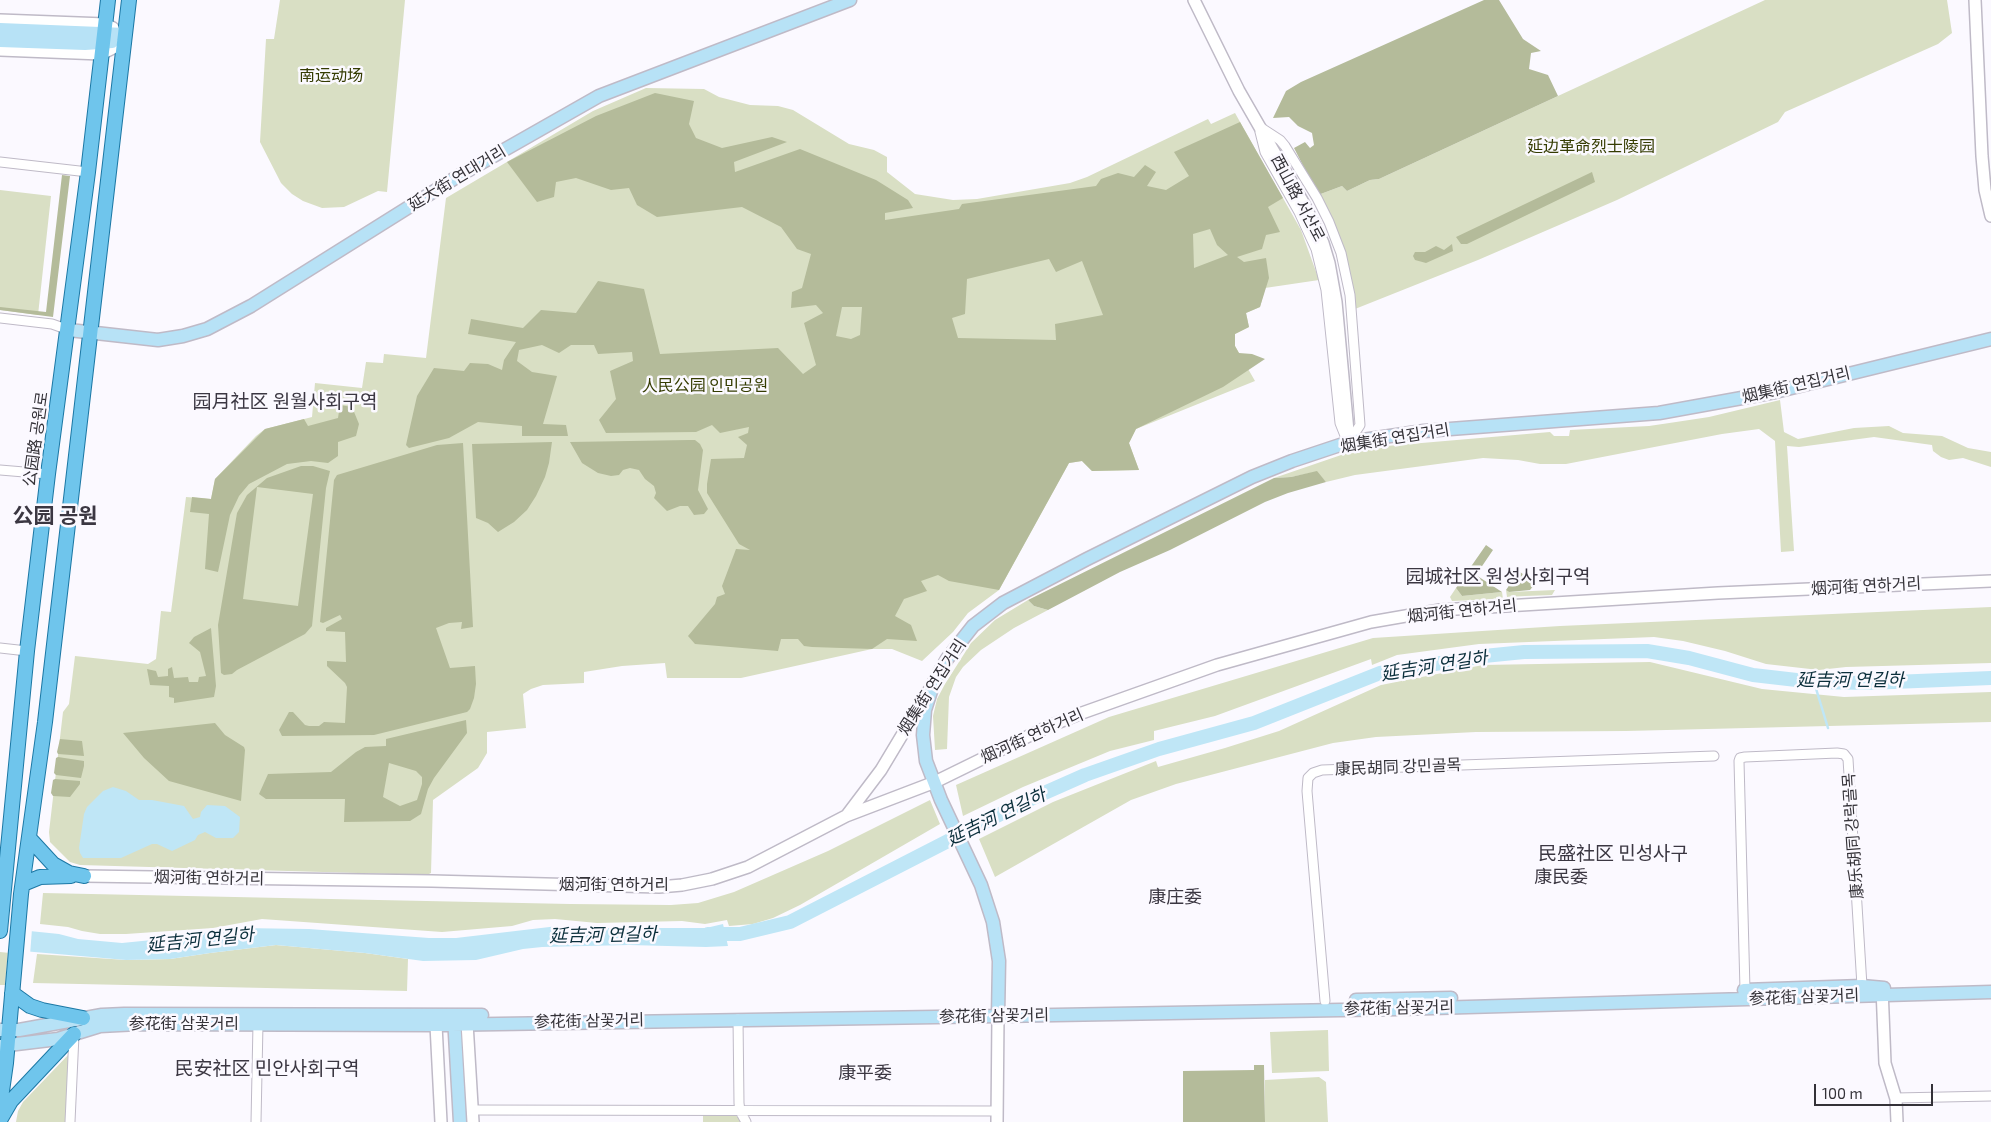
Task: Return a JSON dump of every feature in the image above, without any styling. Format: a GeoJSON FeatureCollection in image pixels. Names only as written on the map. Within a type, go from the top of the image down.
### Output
{"type":"FeatureCollection","features":[{"type":"Feature","properties":{"kind":"main road","name":"公园路 공원로"},"geometry":{"type":"LineString","coordinates":[[0,931],[2,887],[27,651],[48,474],[69,330],[108,0]]}},
{"type":"Feature","properties":{"kind":"main road"},"geometry":{"type":"LineString","coordinates":[[0,1104],[5,1030],[12,993],[22,889],[30,839],[129,0]]}},
{"type":"Feature","properties":{"kind":"main road","name":"延大街 연대거리"},"geometry":{"type":"LineString","coordinates":[[69,330],[158,340],[182,336],[207,328],[251,306],[460,175],[599,96],[850,0]]}},
{"type":"Feature","properties":{"kind":"main road"},"geometry":{"type":"LineString","coordinates":[[0,29],[103,38],[125,38]]}},
{"type":"Feature","properties":{"kind":"main road"},"geometry":{"type":"LineString","coordinates":[[0,41],[85,44],[103,38]]}},
{"type":"Feature","properties":{"kind":"main road","name":"烟集街 연집거리"},"geometry":{"type":"LineString","coordinates":[[934,682],[947,659],[973,626],[1003,603],[1087,559],[1252,478],[1292,461],[1349,442],[1424,431],[1659,413],[1775,392],[1991,339]]}},
{"type":"Feature","properties":{"kind":"main road"},"geometry":{"type":"LineString","coordinates":[[934,682],[925,710],[923,734],[926,761],[941,800],[981,885],[993,922],[998,951],[998,1012]]}},
{"type":"Feature","properties":{"kind":"main road"},"geometry":{"type":"LineString","coordinates":[[30,839],[52,864],[69,873],[84,876]]}},
{"type":"Feature","properties":{"kind":"main road"},"geometry":{"type":"LineString","coordinates":[[22,889],[40,877],[84,876]]}},
{"type":"Feature","properties":{"kind":"main road","name":"参花街 삼꽃거리"},"geometry":{"type":"LineString","coordinates":[[4,1046],[58,1039],[91,1028],[111,1025],[738,1019],[1862,986],[1882,992],[1991,992]]}},
{"type":"Feature","properties":{"kind":"main road","name":"参花街 삼꽃거리"},"geometry":{"type":"LineString","coordinates":[[5,1030],[124,1014],[451,1021],[480,1015],[1398,1008],[1882,992],[1991,986]]}},
{"type":"Feature","properties":{"kind":"main road"},"geometry":{"type":"LineString","coordinates":[[12,993],[30,1006],[83,1018]]}},
{"type":"Feature","properties":{"kind":"main road"},"geometry":{"type":"LineString","coordinates":[[451,1021],[453,1122]]}},
{"type":"Feature","properties":{"kind":"main road"},"geometry":{"type":"LineString","coordinates":[[451,1021],[460,1122]]}},
{"type":"Feature","properties":{"kind":"main road"},"geometry":{"type":"LineString","coordinates":[[0,1120],[11,1101],[74,1034]]}},
{"type":"Feature","properties":{"kind":"street","name":"西山路 서산로"},"geometry":{"type":"LineString","coordinates":[[1194,0],[1259,126],[1314,224],[1329,263],[1336,302],[1349,442]]}},
{"type":"Feature","properties":{"kind":"street"},"geometry":{"type":"LineString","coordinates":[[1975,0],[1982,156],[1985,190],[1991,216]]}},
{"type":"Feature","properties":{"kind":"street"},"geometry":{"type":"LineString","coordinates":[[0,20],[103,38]]}},
{"type":"Feature","properties":{"kind":"street"},"geometry":{"type":"LineString","coordinates":[[0,50],[103,38],[125,38]]}},
{"type":"Feature","properties":{"kind":"street"},"geometry":{"type":"LineString","coordinates":[[0,162],[88,172]]}},
{"type":"Feature","properties":{"kind":"street"},"geometry":{"type":"LineString","coordinates":[[0,318],[52,324],[69,330]]}},
{"type":"Feature","properties":{"kind":"street"},"geometry":{"type":"LineString","coordinates":[[0,470],[48,474]]}},
{"type":"Feature","properties":{"kind":"street","name":"烟河街 연하거리"},"geometry":{"type":"LineString","coordinates":[[84,876],[432,881],[659,887],[700,882],[748,867],[846,816],[935,782],[1047,727],[1118,700],[1257,653],[1371,622],[1440,610],[1718,593],[1991,581]]}},
{"type":"Feature","properties":{"kind":"street"},"geometry":{"type":"LineString","coordinates":[[0,648],[27,651]]}},
{"type":"Feature","properties":{"kind":"street","name":"烟集街 연집거리"},"geometry":{"type":"LineString","coordinates":[[846,816],[881,770],[934,682]]}},
{"type":"Feature","properties":{"kind":"street","name":"康乐胡同 강락골목"},"geometry":{"type":"LineString","coordinates":[[1746,990],[1739,764],[1740,758],[1745,756],[1842,754],[1848,759],[1862,986]]}},
{"type":"Feature","properties":{"kind":"street","name":"康民胡同 강민골목"},"geometry":{"type":"LineString","coordinates":[[1325,1001],[1307,791],[1308,778],[1313,773],[1322,770],[1714,756]]}},
{"type":"Feature","properties":{"kind":"street"},"geometry":{"type":"LineString","coordinates":[[1882,992],[1885,1063],[1896,1098],[1897,1122]]}},
{"type":"Feature","properties":{"kind":"street"},"geometry":{"type":"LineString","coordinates":[[451,1021],[472,1116],[740,1111],[997,1116],[998,1012]]}},
{"type":"Feature","properties":{"kind":"street"},"geometry":{"type":"LineString","coordinates":[[738,1019],[740,1111],[746,1122]]}},
{"type":"Feature","properties":{"kind":"street"},"geometry":{"type":"LineString","coordinates":[[441,1122],[451,1021]]}},
{"type":"Feature","properties":{"kind":"street"},"geometry":{"type":"LineString","coordinates":[[256,1122],[258,1024]]}},
{"type":"Feature","properties":{"kind":"street"},"geometry":{"type":"LineString","coordinates":[[70,1122],[74,1034]]}},
{"type":"Feature","properties":{"kind":"street"},"geometry":{"type":"LineString","coordinates":[[1896,1098],[1991,1096]]}},
{"type":"Feature","properties":{"kind":"green space","name":"南运动场"},"geometry":{"type":"Polygon","coordinates":[[[280,0],[405,0],[387,192],[378,191],[344,207],[322,208],[303,201],[292,194],[281,183],[260,142],[266,39],[274,39],[280,0]]]}},
{"type":"Feature","properties":{"kind":"green space"},"geometry":{"type":"Polygon","coordinates":[[[1484,0],[1499,0],[1523,39],[1541,51],[1531,53],[1529,69],[1548,75],[1558,96],[1379,179],[1370,180],[1347,191],[1342,186],[1318,195],[1294,148],[1305,142],[1310,148],[1314,145],[1312,133],[1298,126],[1289,117],[1273,118],[1286,91],[1301,82],[1484,0]]]}},
{"type":"Feature","properties":{"kind":"green space","name":"延边革命烈士陵园"},"geometry":{"type":"Polygon","coordinates":[[[1765,0],[1947,0],[1952,33],[1938,44],[1785,112],[1778,122],[1617,200],[1478,260],[1355,309],[1318,195],[1342,186],[1347,191],[1370,180],[1379,179],[1765,0]]]}},
{"type":"Feature","properties":{"kind":"green space","name":"人民公园 인민공원"},"geometry":{"type":"Polygon","coordinates":[[[646,88],[704,89],[719,97],[750,105],[778,106],[793,110],[849,144],[874,150],[887,157],[887,172],[915,194],[953,200],[977,199],[1070,183],[1087,177],[1208,119],[1211,124],[1235,113],[1301,230],[1319,280],[1265,288],[1260,307],[1246,313],[1249,327],[1235,334],[1235,346],[1255,381],[1136,429],[1129,443],[1139,470],[1092,471],[1082,461],[1069,463],[999,590],[968,613],[953,632],[922,661],[892,649],[872,649],[741,678],[667,678],[665,663],[622,666],[584,672],[584,683],[543,685],[531,689],[523,694],[526,728],[487,732],[487,753],[478,768],[433,800],[431,873],[427,875],[80,865],[70,862],[50,842],[49,832],[63,712],[69,704],[75,656],[148,664],[156,659],[161,611],[171,612],[186,497],[211,499],[215,479],[256,436],[265,429],[312,417],[315,383],[362,388],[366,362],[383,363],[384,354],[426,358],[446,198],[593,111],[646,88]]]}},
{"type":"Feature","properties":{"kind":"green space"},"geometry":{"type":"Polygon","coordinates":[[[655,93],[694,101],[689,124],[696,138],[722,148],[772,137],[787,142],[734,162],[735,172],[800,149],[876,180],[908,200],[913,208],[885,213],[885,220],[959,209],[962,204],[1096,186],[1101,179],[1118,173],[1134,177],[1145,165],[1156,172],[1147,186],[1166,190],[1189,176],[1174,152],[1240,122],[1283,198],[1268,207],[1280,232],[1266,235],[1262,249],[1237,257],[1244,262],[1266,258],[1269,278],[1260,307],[1246,313],[1249,327],[1235,334],[1235,346],[1239,353],[1252,354],[1265,359],[1223,387],[1136,429],[1129,443],[1139,470],[1092,471],[1082,461],[1069,463],[999,590],[949,581],[938,575],[921,581],[927,591],[904,599],[895,616],[911,625],[917,641],[887,639],[872,649],[812,647],[804,646],[798,639],[781,639],[778,651],[695,644],[688,636],[715,604],[717,597],[725,594],[722,586],[736,549],[750,550],[739,544],[707,493],[711,459],[744,458],[747,445],[738,437],[748,433],[749,427],[720,433],[712,425],[696,432],[606,433],[599,420],[616,399],[610,371],[633,361],[632,352],[598,354],[594,345],[571,345],[559,353],[542,345],[519,350],[517,361],[532,372],[557,376],[543,424],[566,425],[568,436],[522,436],[522,426],[478,422],[449,438],[409,448],[406,445],[417,396],[434,368],[464,371],[470,363],[488,364],[502,370],[504,360],[516,342],[468,334],[471,319],[523,328],[541,310],[576,313],[598,281],[644,289],[660,354],[778,348],[803,374],[816,365],[804,323],[823,313],[816,305],[791,308],[792,292],[802,288],[811,254],[797,249],[781,227],[742,207],[657,217],[637,205],[629,188],[611,190],[576,178],[556,182],[554,197],[537,202],[507,162],[596,116],[655,93]],[[1210,229],[1193,234],[1194,268],[1228,255],[1217,245],[1210,229]],[[1049,259],[967,279],[965,314],[952,318],[958,338],[1056,340],[1055,324],[1103,315],[1082,261],[1056,272],[1049,259]],[[842,307],[836,336],[851,339],[860,335],[862,307],[842,307]]]}},
{"type":"Feature","properties":{"kind":"green space"},"geometry":{"type":"Polygon","coordinates":[[[1592,172],[1595,182],[1467,244],[1461,244],[1456,237],[1592,172]]]}},
{"type":"Feature","properties":{"kind":"green space"},"geometry":{"type":"Polygon","coordinates":[[[62,175],[70,176],[53,317],[0,310],[0,307],[46,312],[62,175]]]}},
{"type":"Feature","properties":{"kind":"green space"},"geometry":{"type":"Polygon","coordinates":[[[0,190],[51,196],[38,315],[0,310],[0,190]]]}},
{"type":"Feature","properties":{"kind":"green space"},"geometry":{"type":"Polygon","coordinates":[[[1452,244],[1453,251],[1426,263],[1415,260],[1413,256],[1415,252],[1425,252],[1436,246],[1444,250],[1452,244]]]}},
{"type":"Feature","properties":{"kind":"green space"},"geometry":{"type":"Polygon","coordinates":[[[1780,400],[1784,432],[1798,439],[1854,428],[1889,426],[1903,433],[1942,436],[1968,448],[1991,452],[1991,467],[1963,458],[1949,460],[1933,451],[1932,445],[1874,437],[1799,447],[1787,446],[1794,551],[1781,552],[1775,441],[1759,429],[1722,434],[1566,464],[1540,464],[1518,460],[1483,458],[1355,475],[1326,482],[1316,472],[1274,478],[1347,453],[1375,447],[1550,432],[1554,436],[1569,436],[1570,430],[1649,426],[1709,417],[1780,400]]]}},
{"type":"Feature","properties":{"kind":"green space"},"geometry":{"type":"Polygon","coordinates":[[[340,405],[352,407],[359,424],[356,436],[338,442],[338,456],[328,463],[311,461],[287,464],[249,484],[239,496],[230,515],[218,572],[205,569],[209,514],[190,512],[192,497],[211,499],[215,479],[265,429],[304,419],[308,426],[338,418],[340,405]]]}},
{"type":"Feature","properties":{"kind":"green space"},"geometry":{"type":"Polygon","coordinates":[[[695,440],[703,450],[698,490],[708,509],[704,514],[694,515],[688,506],[680,506],[667,511],[654,498],[656,493],[654,486],[645,479],[639,470],[630,468],[623,470],[619,475],[611,476],[598,473],[582,463],[570,442],[695,440]]]}},
{"type":"Feature","properties":{"kind":"green space"},"geometry":{"type":"Polygon","coordinates":[[[552,442],[545,477],[527,510],[514,522],[498,532],[488,523],[476,518],[472,444],[552,442]]]}},
{"type":"Feature","properties":{"kind":"green space"},"geometry":{"type":"Polygon","coordinates":[[[463,443],[473,627],[461,629],[462,622],[449,623],[436,628],[450,668],[475,666],[476,684],[470,709],[467,712],[374,735],[282,736],[279,730],[289,712],[293,712],[305,725],[309,726],[319,726],[324,722],[345,723],[347,687],[327,666],[327,661],[346,662],[345,632],[326,631],[326,628],[342,619],[340,615],[323,623],[320,622],[334,480],[337,475],[437,445],[463,443]]]}},
{"type":"Feature","properties":{"kind":"green space"},"geometry":{"type":"Polygon","coordinates":[[[301,466],[313,466],[330,471],[326,488],[312,626],[305,634],[232,674],[224,675],[221,673],[218,625],[237,513],[247,495],[267,478],[301,466]],[[257,487],[243,599],[298,606],[313,494],[257,487]]]}},
{"type":"Feature","properties":{"kind":"green space"},"geometry":{"type":"Polygon","coordinates":[[[1317,471],[1326,482],[1265,502],[1170,550],[1120,572],[1048,610],[1034,606],[1028,600],[1274,478],[1291,477],[1317,471]]]}},
{"type":"Feature","properties":{"kind":"green space"},"geometry":{"type":"Polygon","coordinates":[[[1486,545],[1493,550],[1476,575],[1502,592],[1462,596],[1456,588],[1486,545]]]}},
{"type":"Feature","properties":{"kind":"green space"},"geometry":{"type":"Polygon","coordinates":[[[1519,571],[1535,584],[1530,590],[1509,592],[1506,590],[1519,571]]]}},
{"type":"Feature","properties":{"kind":"green space"},"geometry":{"type":"Polygon","coordinates":[[[1456,588],[1462,596],[1502,592],[1503,599],[1452,601],[1450,597],[1456,588]]]}},
{"type":"Feature","properties":{"kind":"green space"},"geometry":{"type":"Polygon","coordinates":[[[1506,590],[1509,592],[1555,590],[1552,595],[1507,597],[1506,590]]]}},
{"type":"Feature","properties":{"kind":"green space"},"geometry":{"type":"Polygon","coordinates":[[[1028,600],[1034,606],[1048,610],[1014,628],[981,650],[963,667],[956,677],[949,697],[947,749],[935,750],[933,716],[937,699],[945,684],[971,643],[995,620],[1028,600]]]}},
{"type":"Feature","properties":{"kind":"green space"},"geometry":{"type":"Polygon","coordinates":[[[1991,607],[1991,663],[1846,667],[1819,670],[1766,664],[1725,651],[1683,641],[1654,637],[1479,644],[1397,655],[1372,665],[1371,659],[1215,716],[1154,731],[1154,740],[1110,751],[1023,787],[963,816],[956,785],[1109,717],[1373,638],[1560,626],[1991,607]]]}},
{"type":"Feature","properties":{"kind":"green space"},"geometry":{"type":"Polygon","coordinates":[[[211,628],[216,686],[214,697],[174,703],[174,698],[169,697],[169,686],[150,685],[147,669],[156,671],[158,677],[168,676],[168,669],[172,667],[174,678],[188,677],[189,682],[198,682],[199,677],[206,676],[200,652],[189,643],[194,637],[211,628]]]}},
{"type":"Feature","properties":{"kind":"green space"},"geometry":{"type":"Polygon","coordinates":[[[1650,662],[1762,689],[1844,697],[1991,692],[1991,722],[1626,731],[1476,732],[1376,737],[1333,743],[1176,784],[1131,800],[995,877],[979,839],[1053,802],[1156,761],[1158,767],[1279,731],[1381,685],[1483,665],[1650,662]]]}},
{"type":"Feature","properties":{"kind":"green space"},"geometry":{"type":"Polygon","coordinates":[[[466,720],[467,733],[434,778],[428,789],[421,814],[410,821],[344,822],[345,799],[266,799],[259,794],[268,774],[331,772],[365,747],[386,746],[386,739],[466,720]],[[389,763],[383,797],[400,806],[417,800],[422,777],[416,771],[389,763]]]}},
{"type":"Feature","properties":{"kind":"green space"},"geometry":{"type":"Polygon","coordinates":[[[215,723],[225,735],[244,747],[245,750],[241,801],[169,781],[144,758],[123,733],[215,723]]]}},
{"type":"Feature","properties":{"kind":"green space"},"geometry":{"type":"Polygon","coordinates":[[[60,739],[82,741],[84,756],[58,754],[60,739]]]}},
{"type":"Feature","properties":{"kind":"green space"},"geometry":{"type":"Polygon","coordinates":[[[56,758],[84,761],[81,778],[56,775],[54,773],[56,758]]]}},
{"type":"Feature","properties":{"kind":"green space"},"geometry":{"type":"Polygon","coordinates":[[[53,780],[80,781],[80,784],[70,797],[53,796],[51,793],[53,780]]]}},
{"type":"Feature","properties":{"kind":"green space"},"geometry":{"type":"Polygon","coordinates":[[[930,800],[940,824],[800,905],[773,918],[753,924],[729,926],[727,920],[705,924],[682,921],[597,923],[555,919],[533,920],[512,926],[442,932],[262,919],[213,928],[100,934],[68,927],[40,924],[43,893],[570,904],[671,905],[698,903],[734,892],[828,851],[930,800]]]}},
{"type":"Feature","properties":{"kind":"green space"},"geometry":{"type":"Polygon","coordinates":[[[276,945],[408,959],[407,991],[33,983],[37,954],[126,960],[170,959],[276,945]]]}},
{"type":"Feature","properties":{"kind":"green space"},"geometry":{"type":"Polygon","coordinates":[[[0,949],[8,950],[5,985],[0,985],[0,949]]]}},
{"type":"Feature","properties":{"kind":"green space"},"geometry":{"type":"Polygon","coordinates":[[[1328,1030],[1329,1071],[1272,1073],[1270,1032],[1328,1030]]]}},
{"type":"Feature","properties":{"kind":"green space"},"geometry":{"type":"Polygon","coordinates":[[[69,1054],[66,1122],[16,1122],[18,1111],[23,1102],[69,1054]]]}},
{"type":"Feature","properties":{"kind":"green space"},"geometry":{"type":"Polygon","coordinates":[[[1254,1065],[1264,1065],[1265,1122],[1183,1122],[1183,1071],[1254,1070],[1254,1065]]]}},
{"type":"Feature","properties":{"kind":"green space"},"geometry":{"type":"Polygon","coordinates":[[[1319,1077],[1326,1082],[1328,1122],[1265,1122],[1265,1080],[1319,1077]]]}},
{"type":"Feature","properties":{"kind":"green space"},"geometry":{"type":"Polygon","coordinates":[[[703,1114],[733,1114],[741,1122],[703,1122],[703,1114]]]}},
{"type":"Feature","properties":{"kind":"water"},"geometry":{"type":"Polygon","coordinates":[[[113,787],[126,791],[139,800],[152,800],[184,806],[193,819],[200,817],[201,812],[207,805],[225,806],[240,817],[239,832],[233,838],[216,838],[205,832],[198,835],[195,840],[172,851],[157,844],[152,844],[121,858],[83,858],[79,848],[84,814],[87,807],[103,791],[113,787]]]}},
{"type":"Feature","properties":{"kind":"water"},"geometry":{"type":"Polygon","coordinates":[[[723,924],[728,946],[629,945],[542,947],[523,949],[476,960],[423,961],[365,953],[276,945],[170,959],[126,960],[0,949],[0,928],[122,943],[239,928],[309,929],[429,938],[456,938],[558,926],[706,928],[723,924]]]}},
{"type":"Feature","properties":{"kind":"pier"},"geometry":{"type":"Polygon","coordinates":[[[0,926],[32,929],[30,955],[0,952],[0,926]]]}},
{"type":"Feature","properties":{"kind":"waterway","name":"延吉河 연길하"},"geometry":{"type":"LineString","coordinates":[[708,934],[740,934],[790,922],[1024,802],[1085,775],[1159,749],[1254,723],[1380,673],[1484,656],[1524,652],[1647,651],[1689,658],[1753,675],[1814,682],[1869,683],[1991,678]]}},
{"type":"Feature","properties":{"kind":"waterway"},"geometry":{"type":"LineString","coordinates":[[1814,682],[1828,728]]}},
{"type":"Feature","properties":{"kind":"district","name":"园月社区 원월사회구역"},"geometry":{"type":"Point","coordinates":[285,402]}},
{"type":"Feature","properties":{"kind":"district","name":"公园 공원"},"geometry":{"type":"Point","coordinates":[55,516]}},
{"type":"Feature","properties":{"kind":"district","name":"园城社区 원성사회구역"},"geometry":{"type":"Point","coordinates":[1498,577]}},
{"type":"Feature","properties":{"kind":"district","name":"民盛社区 민성사구"},"geometry":{"type":"Point","coordinates":[1613,854]}},
{"type":"Feature","properties":{"kind":"district","name":"康民委"},"geometry":{"type":"Point","coordinates":[1561,877]}},
{"type":"Feature","properties":{"kind":"district","name":"康庄委"},"geometry":{"type":"Point","coordinates":[1175,897]}},
{"type":"Feature","properties":{"kind":"district","name":"民安社区 민안사회구역"},"geometry":{"type":"Point","coordinates":[267,1069]}},
{"type":"Feature","properties":{"kind":"district","name":"康平委"},"geometry":{"type":"Point","coordinates":[865,1073]}}]}
